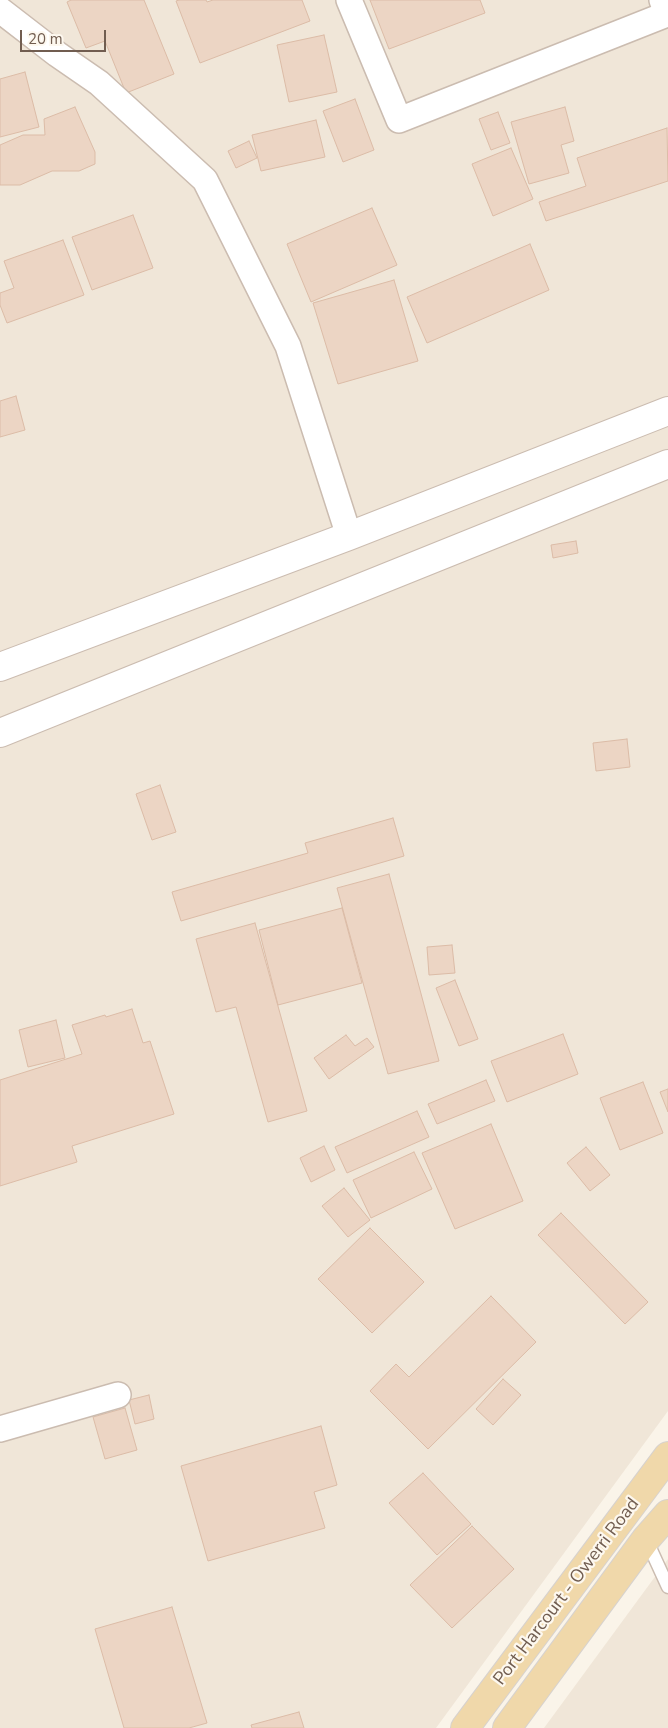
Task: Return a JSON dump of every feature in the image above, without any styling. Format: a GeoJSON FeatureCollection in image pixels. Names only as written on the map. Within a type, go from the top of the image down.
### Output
{"type":"FeatureCollection","features":[{"type":"Feature","properties":{"kind":"main road","name":"Port Harcourt - Owerri Road"},"geometry":{"type":"LineString","coordinates":[[465,1728],[668,1456]]}},
{"type":"Feature","properties":{"kind":"main road","name":"Port Harcourt - Owerri Road"},"geometry":{"type":"LineString","coordinates":[[507,1728],[646,1539],[668,1514]]}},
{"type":"Feature","properties":{"kind":"street"},"geometry":{"type":"LineString","coordinates":[[349,0],[399,120],[667,14],[662,0]]}},
{"type":"Feature","properties":{"kind":"street"},"geometry":{"type":"LineString","coordinates":[[0,10],[57,54],[99,83],[205,180],[288,346],[349,536]]}},
{"type":"Feature","properties":{"kind":"street"},"geometry":{"type":"LineString","coordinates":[[0,667],[349,536],[668,411]]}},
{"type":"Feature","properties":{"kind":"street"},"geometry":{"type":"LineString","coordinates":[[0,733],[668,464]]}},
{"type":"Feature","properties":{"kind":"street"},"geometry":{"type":"LineString","coordinates":[[0,1429],[118,1395]]}},
{"type":"Feature","properties":{"kind":"lane"},"geometry":{"type":"LineString","coordinates":[[646,1539],[668,1587]]}},
{"type":"Feature","properties":{"kind":"shaded area"},"geometry":{"type":"Polygon","coordinates":[[[0,0],[668,0],[668,1411],[436,1728],[0,1728],[0,0]]]}},
{"type":"Feature","properties":{"kind":"shaded area"},"geometry":{"type":"Polygon","coordinates":[[[668,1559],[668,1728],[544,1728],[668,1559]]]}},
{"type":"Feature","properties":{"kind":"building"},"geometry":{"type":"Polygon","coordinates":[[[71,0],[144,0],[174,74],[126,93],[105,41],[86,48],[67,2],[71,0]]]}},
{"type":"Feature","properties":{"kind":"building"},"geometry":{"type":"Polygon","coordinates":[[[206,0],[207,2],[213,0],[302,0],[310,21],[200,63],[176,1],[206,0]]]}},
{"type":"Feature","properties":{"kind":"building"},"geometry":{"type":"Polygon","coordinates":[[[370,0],[480,0],[485,13],[389,49],[370,0]]]}},
{"type":"Feature","properties":{"kind":"building"},"geometry":{"type":"Polygon","coordinates":[[[324,35],[337,92],[289,102],[277,45],[324,35]]]}},
{"type":"Feature","properties":{"kind":"building"},"geometry":{"type":"Polygon","coordinates":[[[25,72],[39,127],[0,137],[0,79],[25,72]]]}},
{"type":"Feature","properties":{"kind":"building"},"geometry":{"type":"Polygon","coordinates":[[[355,99],[374,150],[343,162],[323,111],[355,99]]]}},
{"type":"Feature","properties":{"kind":"building"},"geometry":{"type":"Polygon","coordinates":[[[75,107],[95,152],[95,164],[79,171],[52,171],[20,185],[0,185],[0,145],[23,135],[45,135],[44,119],[75,107]]]}},
{"type":"Feature","properties":{"kind":"building"},"geometry":{"type":"Polygon","coordinates":[[[565,107],[574,141],[561,145],[569,173],[529,184],[511,122],[565,107]]]}},
{"type":"Feature","properties":{"kind":"building"},"geometry":{"type":"Polygon","coordinates":[[[498,112],[510,143],[491,150],[479,119],[498,112]]]}},
{"type":"Feature","properties":{"kind":"building"},"geometry":{"type":"Polygon","coordinates":[[[316,120],[325,157],[261,171],[252,135],[316,120]]]}},
{"type":"Feature","properties":{"kind":"building"},"geometry":{"type":"Polygon","coordinates":[[[667,128],[668,181],[546,221],[539,202],[586,186],[577,158],[667,128]]]}},
{"type":"Feature","properties":{"kind":"building"},"geometry":{"type":"Polygon","coordinates":[[[249,141],[257,158],[236,168],[228,151],[249,141]]]}},
{"type":"Feature","properties":{"kind":"building"},"geometry":{"type":"Polygon","coordinates":[[[511,148],[533,199],[493,216],[472,164],[511,148]]]}},
{"type":"Feature","properties":{"kind":"building"},"geometry":{"type":"Polygon","coordinates":[[[372,208],[397,265],[311,302],[287,244],[372,208]]]}},
{"type":"Feature","properties":{"kind":"building"},"geometry":{"type":"Polygon","coordinates":[[[133,215],[153,268],[92,290],[72,237],[133,215]]]}},
{"type":"Feature","properties":{"kind":"building"},"geometry":{"type":"Polygon","coordinates":[[[63,240],[84,295],[7,323],[0,305],[0,293],[14,288],[4,261],[63,240]]]}},
{"type":"Feature","properties":{"kind":"building"},"geometry":{"type":"Polygon","coordinates":[[[530,244],[549,290],[427,343],[407,297],[530,244]]]}},
{"type":"Feature","properties":{"kind":"building"},"geometry":{"type":"Polygon","coordinates":[[[394,280],[418,361],[338,384],[313,303],[394,280]]]}},
{"type":"Feature","properties":{"kind":"building"},"geometry":{"type":"Polygon","coordinates":[[[16,396],[25,430],[0,437],[0,401],[16,396]]]}},
{"type":"Feature","properties":{"kind":"building"},"geometry":{"type":"Polygon","coordinates":[[[576,541],[578,553],[553,558],[551,545],[576,541]]]}},
{"type":"Feature","properties":{"kind":"building"},"geometry":{"type":"Polygon","coordinates":[[[627,739],[630,767],[596,771],[593,743],[627,739]]]}},
{"type":"Feature","properties":{"kind":"building"},"geometry":{"type":"Polygon","coordinates":[[[160,785],[176,832],[152,840],[136,794],[160,785]]]}},
{"type":"Feature","properties":{"kind":"building"},"geometry":{"type":"Polygon","coordinates":[[[393,818],[404,856],[181,921],[172,892],[308,853],[305,843],[393,818]]]}},
{"type":"Feature","properties":{"kind":"building"},"geometry":{"type":"Polygon","coordinates":[[[389,874],[439,1061],[388,1074],[337,888],[389,874]]]}},
{"type":"Feature","properties":{"kind":"building"},"geometry":{"type":"Polygon","coordinates":[[[342,908],[362,983],[278,1005],[259,930],[342,908]]]}},
{"type":"Feature","properties":{"kind":"building"},"geometry":{"type":"Polygon","coordinates":[[[255,923],[307,1111],[268,1122],[236,1007],[216,1012],[196,939],[255,923]]]}},
{"type":"Feature","properties":{"kind":"building"},"geometry":{"type":"Polygon","coordinates":[[[452,945],[455,973],[429,975],[427,947],[452,945]]]}},
{"type":"Feature","properties":{"kind":"building"},"geometry":{"type":"Polygon","coordinates":[[[455,980],[478,1039],[459,1046],[436,988],[455,980]]]}},
{"type":"Feature","properties":{"kind":"building"},"geometry":{"type":"Polygon","coordinates":[[[132,1009],[143,1043],[150,1041],[174,1114],[72,1146],[77,1162],[0,1186],[0,1080],[82,1054],[72,1025],[132,1009]]]}},
{"type":"Feature","properties":{"kind":"building"},"geometry":{"type":"Polygon","coordinates":[[[56,1020],[65,1058],[28,1067],[19,1030],[56,1020]]]}},
{"type":"Feature","properties":{"kind":"building"},"geometry":{"type":"Polygon","coordinates":[[[563,1034],[578,1074],[507,1102],[491,1061],[563,1034]]]}},
{"type":"Feature","properties":{"kind":"building"},"geometry":{"type":"Polygon","coordinates":[[[346,1035],[355,1046],[367,1038],[374,1047],[329,1079],[314,1058],[346,1035]]]}},
{"type":"Feature","properties":{"kind":"building"},"geometry":{"type":"Polygon","coordinates":[[[486,1080],[495,1101],[437,1124],[428,1104],[486,1080]]]}},
{"type":"Feature","properties":{"kind":"building"},"geometry":{"type":"Polygon","coordinates":[[[643,1082],[663,1133],[620,1150],[600,1098],[643,1082]]]}},
{"type":"Feature","properties":{"kind":"building"},"geometry":{"type":"Polygon","coordinates":[[[668,1089],[668,1112],[660,1092],[668,1089]]]}},
{"type":"Feature","properties":{"kind":"building"},"geometry":{"type":"Polygon","coordinates":[[[417,1111],[429,1137],[347,1173],[335,1147],[417,1111]]]}},
{"type":"Feature","properties":{"kind":"building"},"geometry":{"type":"Polygon","coordinates":[[[491,1124],[523,1201],[455,1229],[422,1153],[491,1124]]]}},
{"type":"Feature","properties":{"kind":"building"},"geometry":{"type":"Polygon","coordinates":[[[324,1146],[335,1170],[311,1182],[300,1158],[324,1146]]]}},
{"type":"Feature","properties":{"kind":"building"},"geometry":{"type":"Polygon","coordinates":[[[586,1147],[610,1175],[590,1191],[567,1163],[586,1147]]]}},
{"type":"Feature","properties":{"kind":"building"},"geometry":{"type":"Polygon","coordinates":[[[414,1152],[432,1189],[371,1218],[353,1180],[414,1152]]]}},
{"type":"Feature","properties":{"kind":"building"},"geometry":{"type":"Polygon","coordinates":[[[344,1188],[370,1220],[348,1237],[322,1206],[344,1188]]]}},
{"type":"Feature","properties":{"kind":"building"},"geometry":{"type":"Polygon","coordinates":[[[561,1213],[648,1302],[625,1324],[538,1235],[561,1213]]]}},
{"type":"Feature","properties":{"kind":"building"},"geometry":{"type":"Polygon","coordinates":[[[370,1228],[424,1282],[372,1333],[318,1279],[370,1228]]]}},
{"type":"Feature","properties":{"kind":"building"},"geometry":{"type":"Polygon","coordinates":[[[491,1296],[536,1342],[428,1449],[370,1391],[396,1364],[409,1377],[491,1296]]]}},
{"type":"Feature","properties":{"kind":"building"},"geometry":{"type":"Polygon","coordinates":[[[503,1379],[521,1395],[493,1425],[476,1409],[503,1379]]]}},
{"type":"Feature","properties":{"kind":"building"},"geometry":{"type":"Polygon","coordinates":[[[149,1395],[154,1419],[135,1424],[129,1400],[149,1395]]]}},
{"type":"Feature","properties":{"kind":"building"},"geometry":{"type":"Polygon","coordinates":[[[125,1408],[137,1450],[105,1459],[93,1417],[125,1408]]]}},
{"type":"Feature","properties":{"kind":"building"},"geometry":{"type":"Polygon","coordinates":[[[321,1426],[337,1485],[314,1492],[325,1528],[208,1561],[181,1466],[321,1426]]]}},
{"type":"Feature","properties":{"kind":"building"},"geometry":{"type":"Polygon","coordinates":[[[423,1473],[471,1524],[437,1555],[389,1503],[423,1473]]]}},
{"type":"Feature","properties":{"kind":"building"},"geometry":{"type":"Polygon","coordinates":[[[472,1526],[514,1569],[452,1628],[410,1585],[472,1526]]]}},
{"type":"Feature","properties":{"kind":"building"},"geometry":{"type":"Polygon","coordinates":[[[172,1607],[207,1723],[189,1728],[124,1728],[95,1629],[172,1607]]]}},
{"type":"Feature","properties":{"kind":"building"},"geometry":{"type":"Polygon","coordinates":[[[299,1712],[304,1728],[252,1728],[251,1725],[299,1712]]]}}]}
